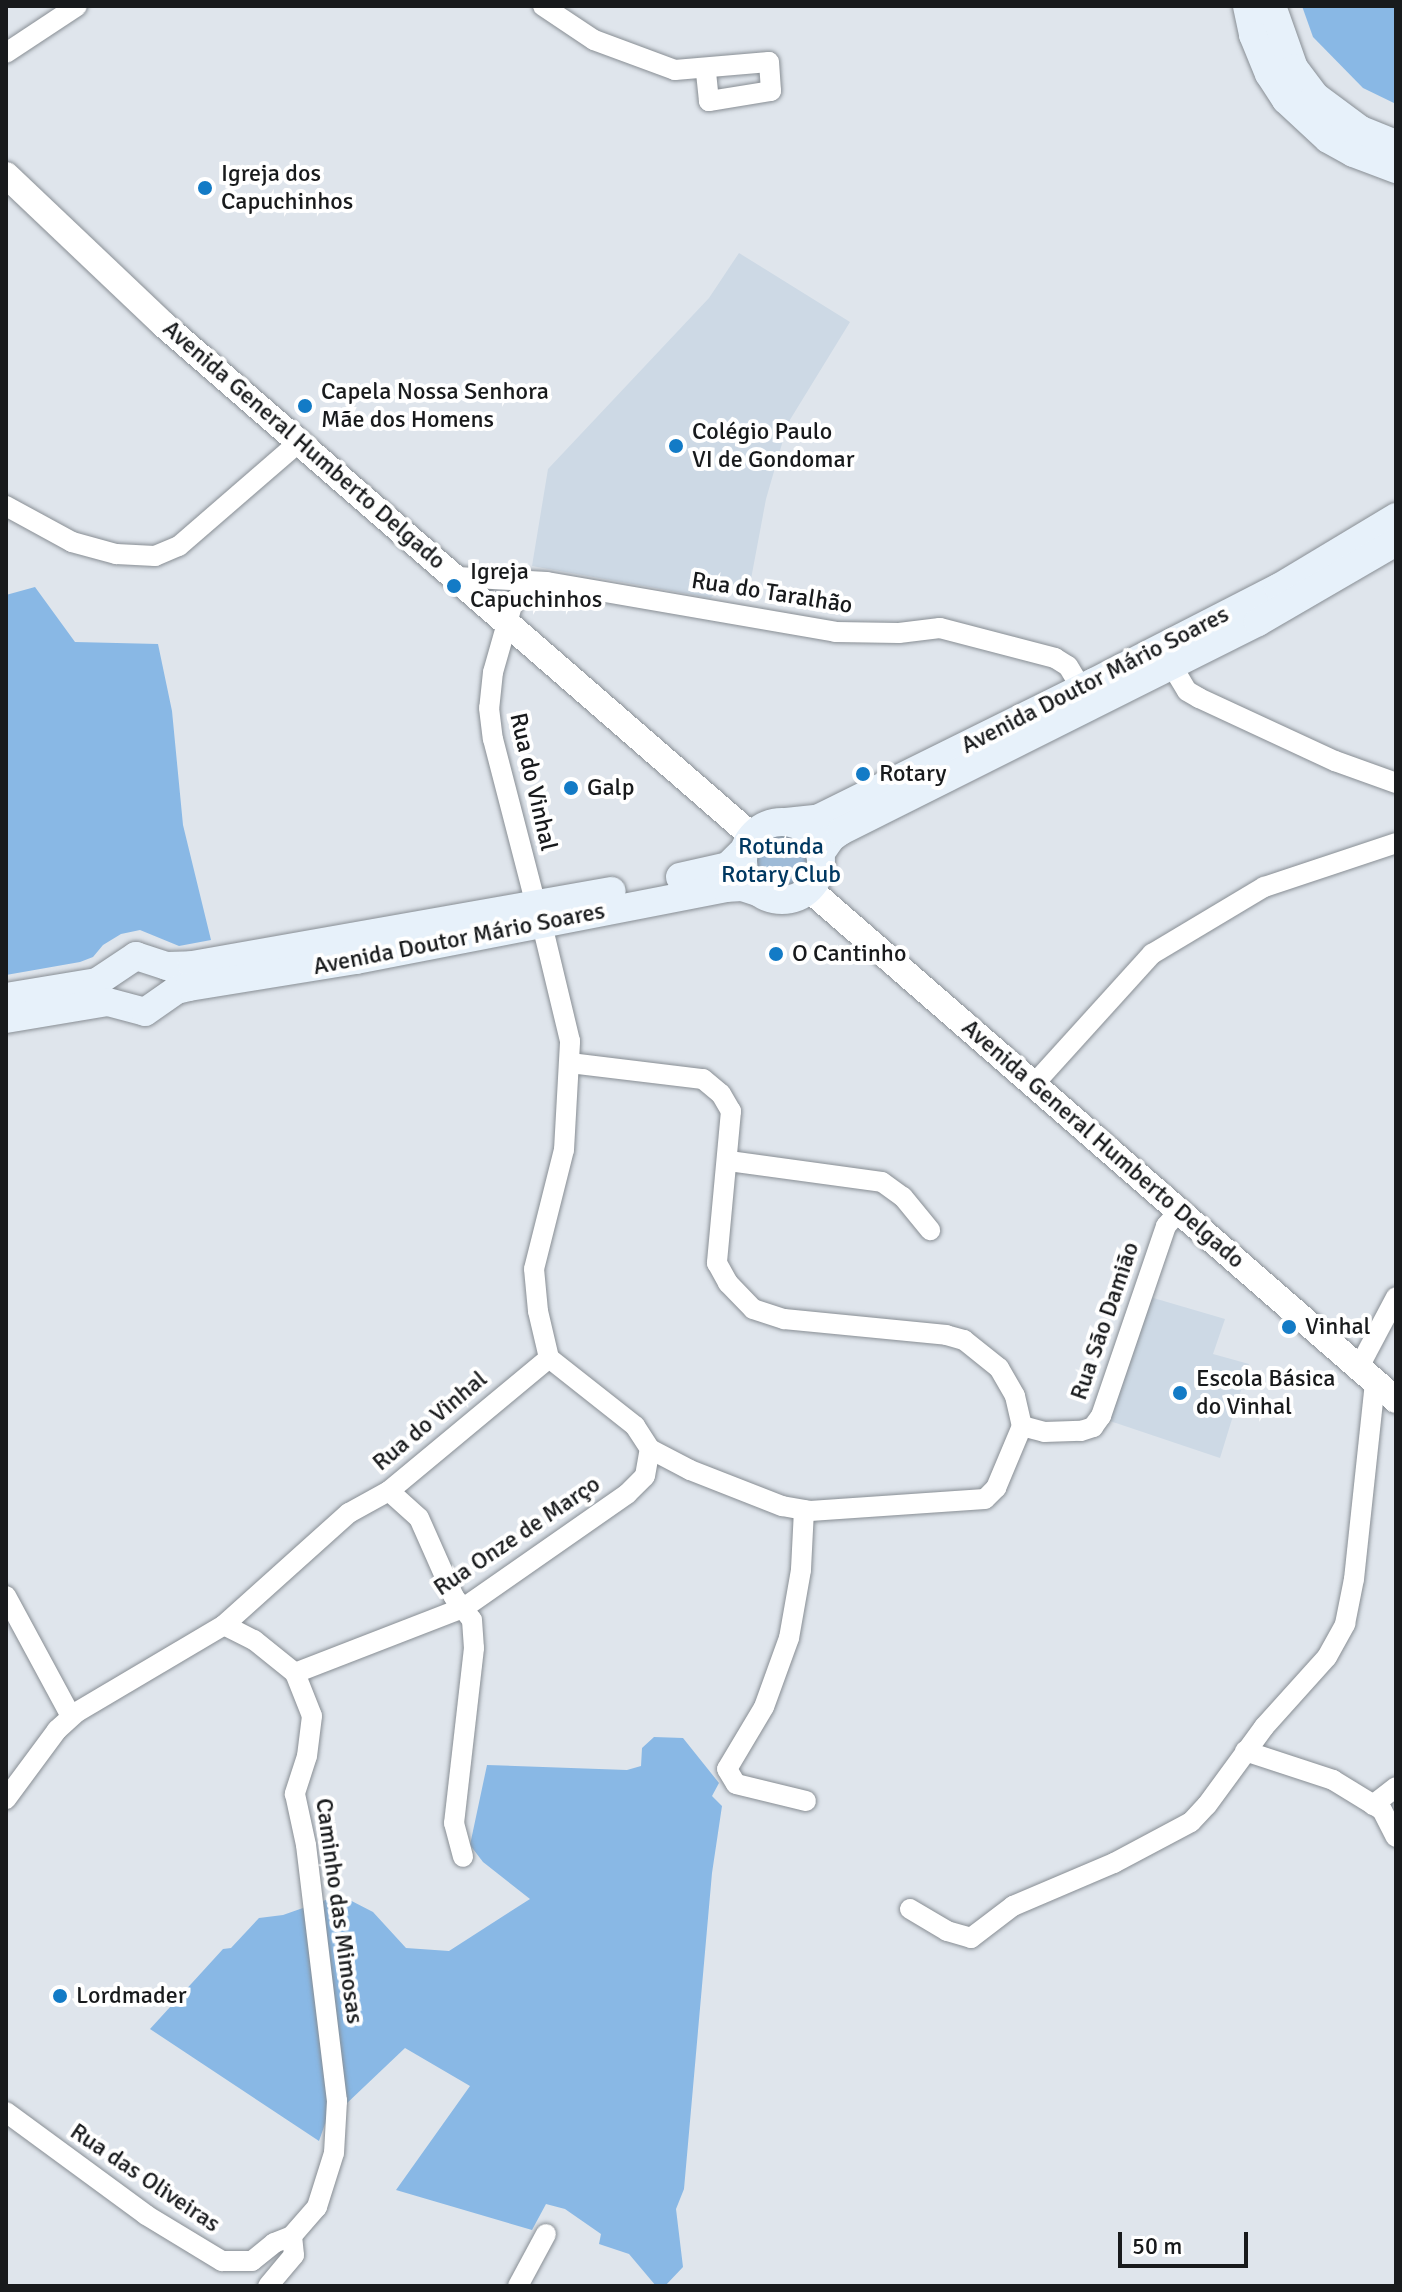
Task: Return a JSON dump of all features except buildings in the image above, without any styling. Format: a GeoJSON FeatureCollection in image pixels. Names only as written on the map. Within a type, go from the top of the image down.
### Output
{"type":"FeatureCollection","features":[{"type":"Feature","properties":{"kind":"main road"},"geometry":{"type":"LineString","coordinates":[[1247,6],[1253,35],[1269,74],[1286,100],[1328,139],[1353,153],[1396,169]]}},
{"type":"Feature","properties":{"kind":"main road"},"geometry":{"type":"LineString","coordinates":[[1272,6],[1294,68],[1315,96],[1361,130],[1396,144]]}},
{"type":"Feature","properties":{"kind":"main road","name":"Avenida Doutor Mário Soares"},"geometry":{"type":"LineString","coordinates":[[786,822],[817,819],[1081,688],[1278,588],[1396,517]]}},
{"type":"Feature","properties":{"kind":"main road","name":"Avenida Doutor Mário Soares"},"geometry":{"type":"LineString","coordinates":[[820,854],[831,838],[841,831],[1258,622],[1396,542]]}},
{"type":"Feature","properties":{"kind":"main road"},"geometry":{"type":"LineString","coordinates":[[786,822],[809,832],[820,854],[820,867],[809,889],[786,900],[761,893],[750,885],[744,872],[749,842],[762,828],[786,822]]}},
{"type":"Feature","properties":{"kind":"main road","name":"Avenida Doutor Mário Soares"},"geometry":{"type":"LineString","coordinates":[[6,1019],[90,1003],[120,1005],[127,1010],[145,1012],[176,990],[343,963],[714,871],[737,860],[749,842]]}},
{"type":"Feature","properties":{"kind":"main road","name":"Avenida Doutor Mário Soares"},"geometry":{"type":"LineString","coordinates":[[6,997],[97,982],[136,956],[178,967],[725,888],[742,887],[761,893]]}},
{"type":"Feature","properties":{"kind":"main road"},"geometry":{"type":"LineString","coordinates":[[155,961],[167,975],[166,994],[161,1003]]}},
{"type":"Feature","properties":{"kind":"main road"},"geometry":{"type":"LineString","coordinates":[[115,971],[112,989],[120,1005]]}},
{"type":"Feature","properties":{"kind":"street"},"geometry":{"type":"LineString","coordinates":[[6,53],[77,6]]}},
{"type":"Feature","properties":{"kind":"street"},"geometry":{"type":"LineString","coordinates":[[543,6],[594,40],[639,59],[675,70],[706,70]]}},
{"type":"Feature","properties":{"kind":"street","name":"Avenida General Humberto Delgado"},"geometry":{"type":"LineString","coordinates":[[6,175],[164,325],[457,577],[749,842]]}},
{"type":"Feature","properties":{"kind":"street"},"geometry":{"type":"LineString","coordinates":[[6,506],[72,542],[116,554],[155,556],[179,546],[299,442]]}},
{"type":"Feature","properties":{"kind":"street","name":"Rua do Taralhão"},"geometry":{"type":"LineString","coordinates":[[457,577],[533,582],[835,632],[899,633],[940,628],[1055,658],[1068,666],[1081,688]]}},
{"type":"Feature","properties":{"kind":"street"},"geometry":{"type":"LineString","coordinates":[[506,623],[513,602],[533,582]]}},
{"type":"Feature","properties":{"kind":"street","name":"Rua do Vinhal"},"geometry":{"type":"LineString","coordinates":[[6,1799],[71,1716],[224,1625],[349,1513],[389,1491],[549,1358],[538,1311],[534,1269],[564,1150],[570,1063],[567,1015],[493,739],[489,708],[493,672],[506,623]]}},
{"type":"Feature","properties":{"kind":"street"},"geometry":{"type":"LineString","coordinates":[[1172,666],[1187,691],[1199,698],[1335,761],[1396,783]]}},
{"type":"Feature","properties":{"kind":"street"},"geometry":{"type":"LineString","coordinates":[[1034,1084],[1152,954],[1264,887],[1396,843]]}},
{"type":"Feature","properties":{"kind":"street","name":"Avenida General Humberto Delgado"},"geometry":{"type":"LineString","coordinates":[[809,889],[1396,1400]]}},
{"type":"Feature","properties":{"kind":"street"},"geometry":{"type":"LineString","coordinates":[[549,1358],[635,1426],[650,1449],[690,1470],[782,1506],[804,1510],[985,1499],[996,1488],[1022,1426],[1015,1396],[999,1368],[964,1340],[946,1335],[784,1319],[753,1309],[728,1283],[717,1263],[729,1161],[731,1111],[721,1094],[703,1079],[570,1063]]}},
{"type":"Feature","properties":{"kind":"street"},"geometry":{"type":"LineString","coordinates":[[729,1161],[882,1182],[903,1197],[930,1230]]}},
{"type":"Feature","properties":{"kind":"street","name":"Rua São Damião"},"geometry":{"type":"LineString","coordinates":[[1022,1426],[1044,1432],[1081,1431],[1093,1427],[1101,1416],[1166,1226],[1178,1212]]}},
{"type":"Feature","properties":{"kind":"street"},"geometry":{"type":"LineString","coordinates":[[910,1909],[947,1931],[971,1938],[1013,1906],[1114,1863],[1191,1822],[1245,1751],[1327,1657],[1345,1624],[1354,1579],[1367,1374],[1396,1297]]}},
{"type":"Feature","properties":{"kind":"street","name":"Rua Onze de Março"},"geometry":{"type":"LineString","coordinates":[[295,1673],[465,1607],[627,1494],[645,1476],[650,1449]]}},
{"type":"Feature","properties":{"kind":"street"},"geometry":{"type":"LineString","coordinates":[[389,1491],[419,1518],[454,1597],[465,1607],[472,1620],[474,1648],[454,1823],[463,1857]]}},
{"type":"Feature","properties":{"kind":"street"},"geometry":{"type":"LineString","coordinates":[[804,1510],[801,1570],[789,1638],[764,1707],[727,1769],[736,1784],[806,1801]]}},
{"type":"Feature","properties":{"kind":"street"},"geometry":{"type":"LineString","coordinates":[[6,1596],[71,1716]]}},
{"type":"Feature","properties":{"kind":"street","name":"Caminho das Mimosas"},"geometry":{"type":"LineString","coordinates":[[224,1625],[254,1640],[295,1673],[312,1716],[307,1756],[295,1794],[306,1845],[337,2101],[334,2153],[317,2207],[292,2236]]}},
{"type":"Feature","properties":{"kind":"street"},"geometry":{"type":"LineString","coordinates":[[1245,1751],[1333,1780],[1382,1810],[1396,1837]]}},
{"type":"Feature","properties":{"kind":"street"},"geometry":{"type":"LineString","coordinates":[[1373,1805],[1396,1787]]}},
{"type":"Feature","properties":{"kind":"street","name":"Rua das Oliveiras"},"geometry":{"type":"LineString","coordinates":[[6,2112],[146,2215],[222,2261],[252,2261],[274,2243],[292,2236]]}},
{"type":"Feature","properties":{"kind":"street"},"geometry":{"type":"LineString","coordinates":[[518,2286],[546,2234]]}},
{"type":"Feature","properties":{"kind":"street"},"geometry":{"type":"LineString","coordinates":[[268,2286],[294,2255],[292,2236]]}},
{"type":"Feature","properties":{"kind":"shaded area"},"geometry":{"type":"Polygon","coordinates":[[[1302,6],[1396,6],[1396,104],[1363,88],[1313,37],[1302,6]]]}},
{"type":"Feature","properties":{"kind":"shaded area","name":"Colégio Paulo VI de Gondomar"},"geometry":{"type":"Polygon","coordinates":[[[739,253],[850,322],[788,423],[766,499],[748,595],[717,590],[711,598],[532,566],[548,469],[709,298],[739,253]]]}},
{"type":"Feature","properties":{"kind":"shaded area"},"geometry":{"type":"Polygon","coordinates":[[[35,587],[75,642],[158,644],[172,711],[183,825],[211,940],[179,946],[140,930],[121,934],[103,945],[93,957],[80,962],[6,975],[6,595],[35,587]]]}},
{"type":"Feature","properties":{"kind":"shaded area","name":"Escola Básica do Vinhal"},"geometry":{"type":"Polygon","coordinates":[[[1150,1297],[1225,1319],[1213,1354],[1249,1364],[1220,1458],[1110,1421],[1150,1297]]]}},
{"type":"Feature","properties":{"kind":"shaded area"},"geometry":{"type":"Polygon","coordinates":[[[654,1737],[683,1738],[719,1783],[712,1796],[722,1806],[712,1873],[684,2189],[676,2209],[683,2267],[665,2286],[656,2286],[629,2254],[599,2244],[601,2234],[565,2209],[546,2204],[532,2230],[396,2190],[470,2086],[405,2048],[325,2124],[319,2141],[150,2029],[223,1949],[231,1948],[259,1918],[283,1915],[340,1895],[373,1912],[406,1948],[449,1951],[530,1899],[483,1862],[470,1845],[487,1765],[627,1770],[641,1766],[642,1748],[654,1737]]]}},
{"type":"Feature","properties":{"kind":"green space","name":"Rotunda Rotary Club"},"geometry":{"type":"Polygon","coordinates":[[[781,835],[800,842],[807,861],[800,880],[781,887],[762,880],[755,861],[762,842],[781,835]]]}},
{"type":"Feature","properties":{"kind":"place","name":"Igreja dos Capuchinhos"},"geometry":{"type":"Point","coordinates":[205,188]}},
{"type":"Feature","properties":{"kind":"place","name":"Capela Nossa Senhora Mãe dos Homens"},"geometry":{"type":"Point","coordinates":[305,406]}},
{"type":"Feature","properties":{"kind":"place","name":"Colégio Paulo VI de Gondomar"},"geometry":{"type":"Point","coordinates":[676,446]}},
{"type":"Feature","properties":{"kind":"place","name":"Igreja Capuchinhos"},"geometry":{"type":"Point","coordinates":[454,586]}},
{"type":"Feature","properties":{"kind":"place","name":"Rotary"},"geometry":{"type":"Point","coordinates":[863,774]}},
{"type":"Feature","properties":{"kind":"place","name":"Galp"},"geometry":{"type":"Point","coordinates":[571,788]}},
{"type":"Feature","properties":{"kind":"place","name":"O Cantinho"},"geometry":{"type":"Point","coordinates":[776,954]}},
{"type":"Feature","properties":{"kind":"place","name":"Vinhal"},"geometry":{"type":"Point","coordinates":[1289,1327]}},
{"type":"Feature","properties":{"kind":"place","name":"Escola Básica do Vinhal"},"geometry":{"type":"Point","coordinates":[1180,1393]}},
{"type":"Feature","properties":{"kind":"place","name":"Lordmader"},"geometry":{"type":"Point","coordinates":[60,1996]}}]}
